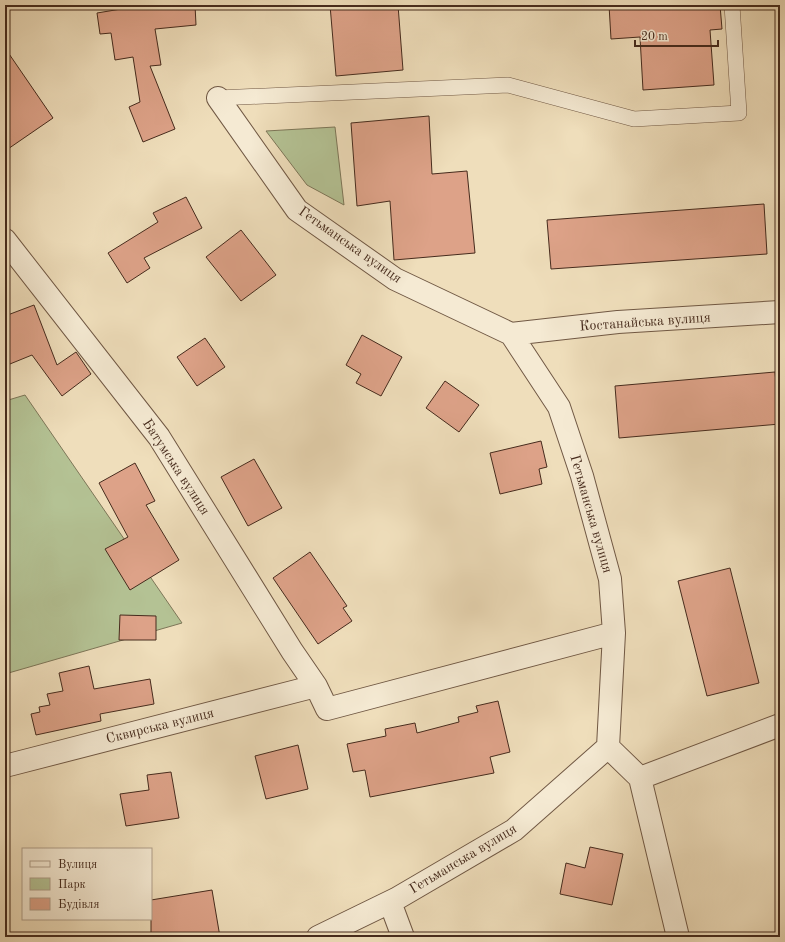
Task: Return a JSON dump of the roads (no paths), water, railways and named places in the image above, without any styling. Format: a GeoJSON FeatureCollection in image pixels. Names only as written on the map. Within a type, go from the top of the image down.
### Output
{"type":"FeatureCollection","features":[{"type":"Feature","properties":{"kind":"street","name":"Гетьманська вулиця"},"geometry":{"type":"LineString","coordinates":[[218,98],[298,210],[395,279],[511,334],[559,407],[582,476],[610,579],[614,633],[608,747],[514,830],[390,902],[318,937]]}},
{"type":"Feature","properties":{"kind":"street","name":"Батумська вулиця"},"geometry":{"type":"LineString","coordinates":[[5,240],[159,437],[292,651],[316,686],[327,709],[614,633]]}},
{"type":"Feature","properties":{"kind":"street","name":"Костанайська вулиця"},"geometry":{"type":"LineString","coordinates":[[511,334],[618,322],[780,312]]}},
{"type":"Feature","properties":{"kind":"street","name":"Сквирська вулиця"},"geometry":{"type":"LineString","coordinates":[[5,766],[316,686]]}},
{"type":"Feature","properties":{"kind":"street"},"geometry":{"type":"LineString","coordinates":[[640,778],[780,725]]}},
{"type":"Feature","properties":{"kind":"street"},"geometry":{"type":"LineString","coordinates":[[608,747],[640,778],[678,937]]}},
{"type":"Feature","properties":{"kind":"street"},"geometry":{"type":"LineString","coordinates":[[390,902],[403,937]]}},
{"type":"Feature","properties":{"kind":"lane"},"geometry":{"type":"LineString","coordinates":[[218,98],[508,85],[634,119],[739,113],[732,5]]}}]}
